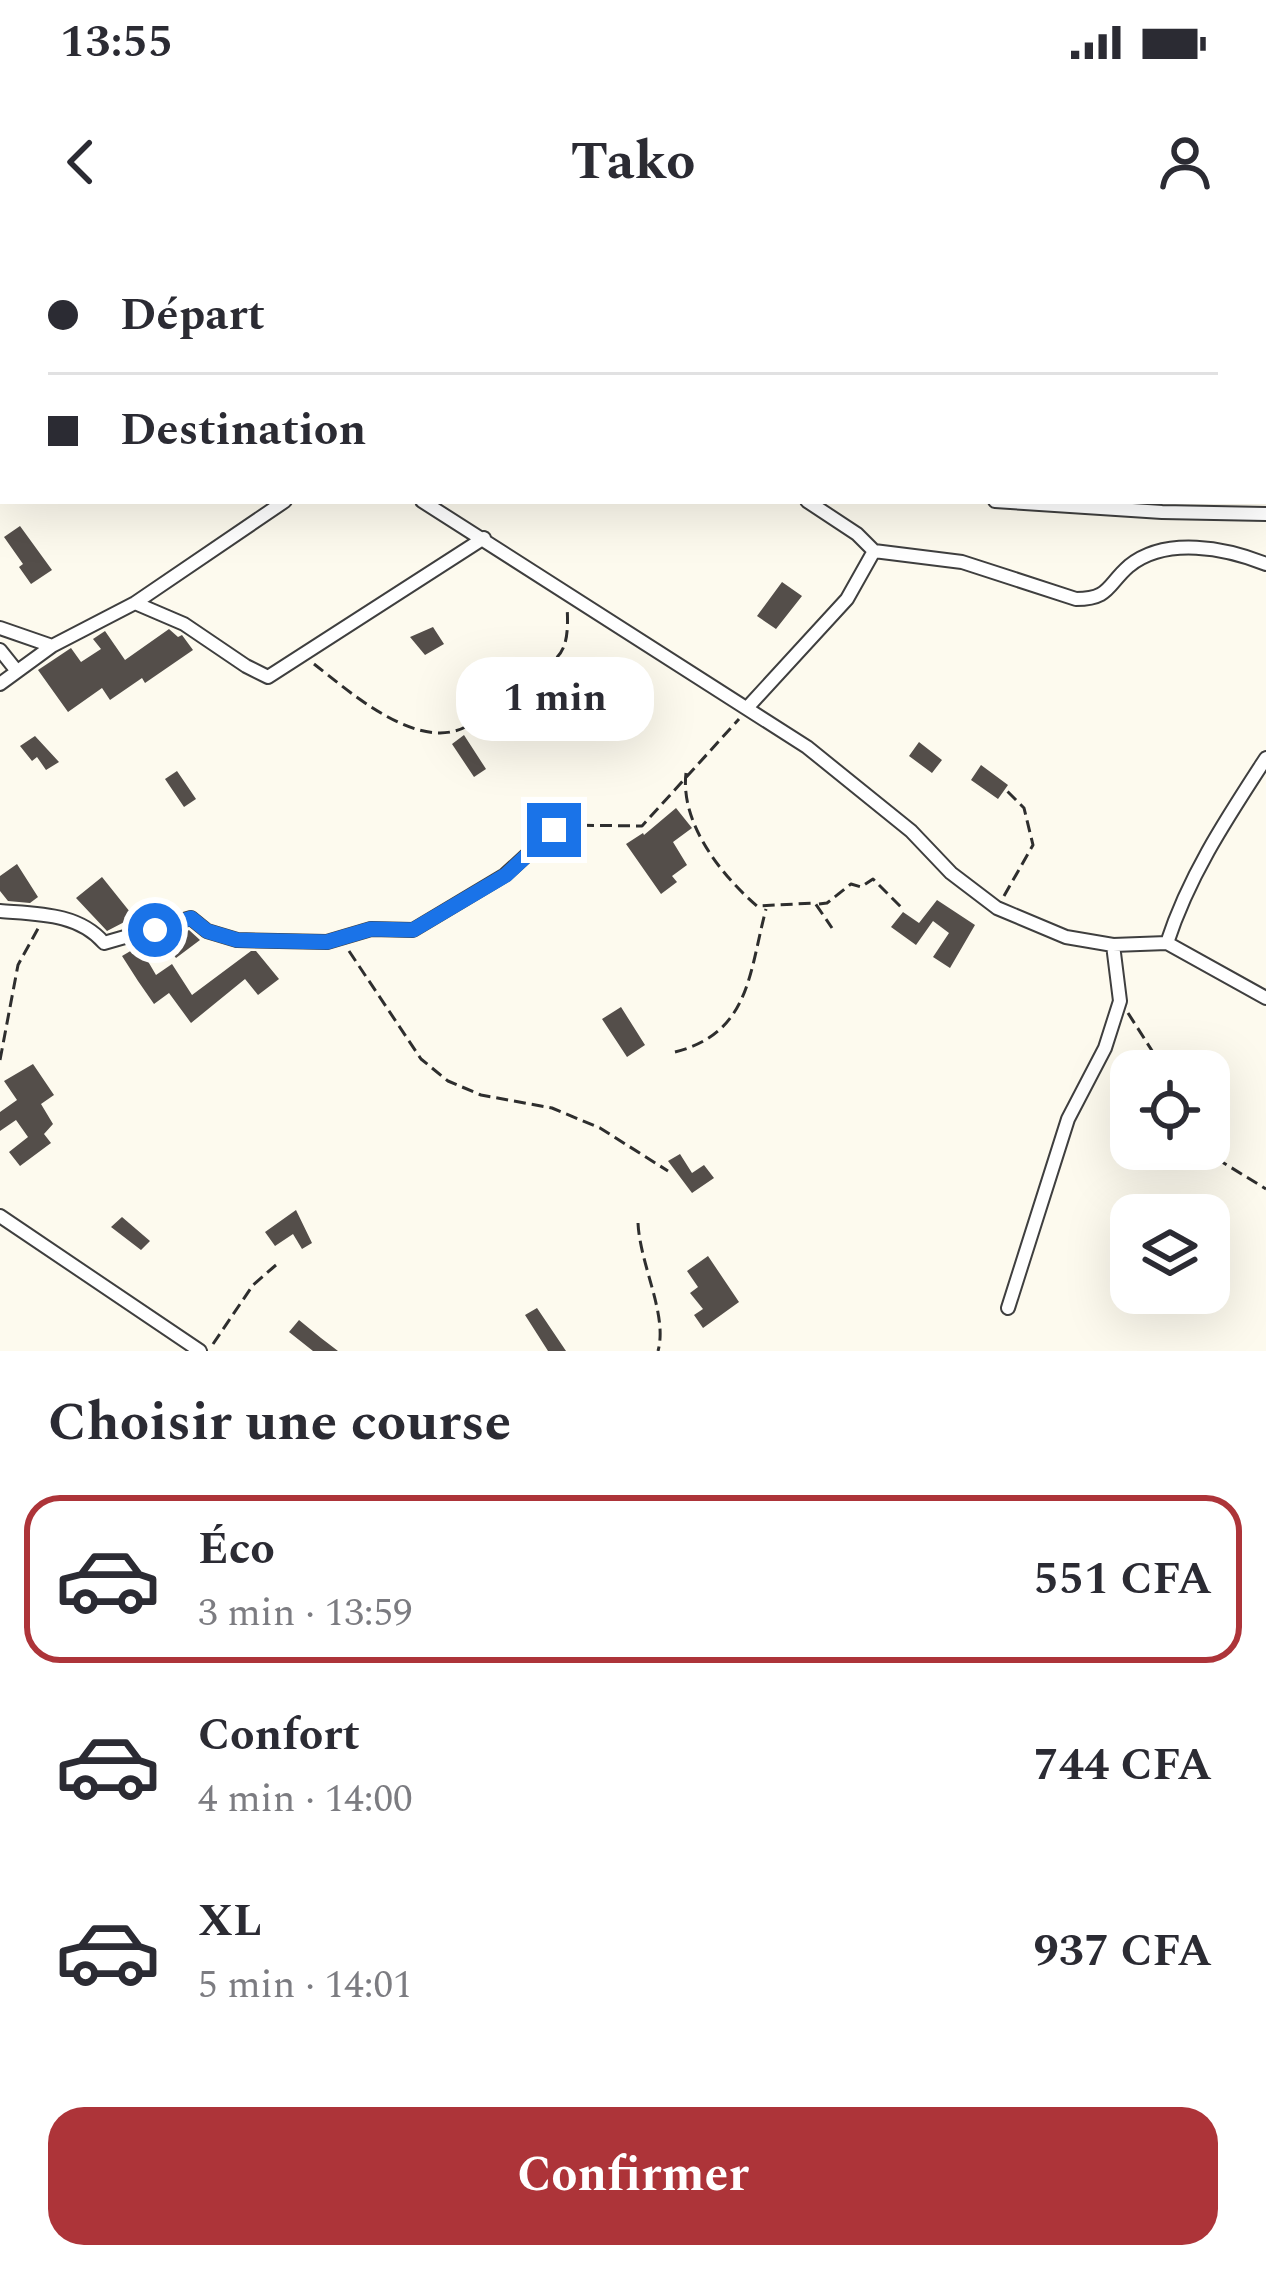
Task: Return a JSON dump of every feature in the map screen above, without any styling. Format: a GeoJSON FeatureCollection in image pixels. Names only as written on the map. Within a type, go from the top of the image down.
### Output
{"type":"FeatureCollection","features":[{"type":"Feature","properties":{"kind":"street"},"geometry":{"type":"LineString","coordinates":[[0,684],[52,646],[135,603],[281,504]]}},
{"type":"Feature","properties":{"kind":"street"},"geometry":{"type":"LineString","coordinates":[[427,504],[807,747],[997,908],[1066,937],[1113,945],[1167,944],[1266,998]]}},
{"type":"Feature","properties":{"kind":"street"},"geometry":{"type":"LineString","coordinates":[[812,504],[874,551],[962,562],[1076,599],[1094,599],[1130,566],[1150,554],[1175,548],[1229,552],[1266,564]]}},
{"type":"Feature","properties":{"kind":"street"},"geometry":{"type":"LineString","coordinates":[[1041,504],[1266,514]]}},
{"type":"Feature","properties":{"kind":"street"},"geometry":{"type":"LineString","coordinates":[[135,603],[184,623],[263,676],[274,676],[484,538]]}},
{"type":"Feature","properties":{"kind":"street"},"geometry":{"type":"LineString","coordinates":[[747,708],[848,599],[874,551]]}},
{"type":"Feature","properties":{"kind":"street"},"geometry":{"type":"LineString","coordinates":[[0,628],[52,646]]}},
{"type":"Feature","properties":{"kind":"street"},"geometry":{"type":"LineString","coordinates":[[0,650],[16,670]]}},
{"type":"Feature","properties":{"kind":"street"},"geometry":{"type":"LineString","coordinates":[[1167,944],[1179,906],[1219,827],[1266,758]]}},
{"type":"Feature","properties":{"kind":"street"},"geometry":{"type":"LineString","coordinates":[[0,911],[78,922],[104,943],[191,918],[207,931],[237,940],[327,942],[371,929],[413,930],[506,875],[554,830]]}},
{"type":"Feature","properties":{"kind":"street"},"geometry":{"type":"LineString","coordinates":[[1008,1308],[1068,1119],[1106,1048],[1120,1001],[1113,945]]}},
{"type":"Feature","properties":{"kind":"street"},"geometry":{"type":"LineString","coordinates":[[0,1216],[204,1351]]}},
{"type":"Feature","properties":{"kind":"path"},"geometry":{"type":"LineString","coordinates":[[302,655],[345,690],[392,719],[429,732],[460,729],[510,686],[561,656],[568,640],[566,592]]}},
{"type":"Feature","properties":{"kind":"path"},"geometry":{"type":"LineString","coordinates":[[554,830],[569,824],[642,826],[686,773],[722,742],[747,708]]}},
{"type":"Feature","properties":{"kind":"path"},"geometry":{"type":"LineString","coordinates":[[686,773],[686,804],[695,829],[751,901],[766,907],[824,905],[851,884],[861,887],[873,879],[902,908]]}},
{"type":"Feature","properties":{"kind":"path"},"geometry":{"type":"LineString","coordinates":[[997,908],[1034,845],[1024,808],[1005,790]]}},
{"type":"Feature","properties":{"kind":"path"},"geometry":{"type":"LineString","coordinates":[[814,904],[832,928]]}},
{"type":"Feature","properties":{"kind":"path"},"geometry":{"type":"LineString","coordinates":[[675,1052],[710,1039],[736,1013],[766,907]]}},
{"type":"Feature","properties":{"kind":"path"},"geometry":{"type":"LineString","coordinates":[[0,1060],[18,965],[44,915]]}},
{"type":"Feature","properties":{"kind":"path"},"geometry":{"type":"LineString","coordinates":[[343,937],[352,959],[422,1059],[448,1081],[481,1095],[552,1108],[600,1128],[668,1171]]}},
{"type":"Feature","properties":{"kind":"path"},"geometry":{"type":"LineString","coordinates":[[1120,1001],[1152,1050]]}},
{"type":"Feature","properties":{"kind":"path"},"geometry":{"type":"LineString","coordinates":[[1230,1166],[1266,1189]]}},
{"type":"Feature","properties":{"kind":"path"},"geometry":{"type":"LineString","coordinates":[[638,1223],[639,1252],[662,1336],[658,1351]]}},
{"type":"Feature","properties":{"kind":"path"},"geometry":{"type":"LineString","coordinates":[[204,1351],[253,1285],[276,1265]]}},
{"type":"Feature","properties":{"kind":"building"},"geometry":{"type":"Polygon","coordinates":[[[20,526],[52,570],[31,584],[4,537],[20,526]]]}},
{"type":"Feature","properties":{"kind":"building"},"geometry":{"type":"Polygon","coordinates":[[[782,582],[802,596],[776,629],[757,616],[782,582]]]}},
{"type":"Feature","properties":{"kind":"building"},"geometry":{"type":"Polygon","coordinates":[[[433,627],[444,644],[425,655],[410,637],[433,627]]]}},
{"type":"Feature","properties":{"kind":"building"},"geometry":{"type":"Polygon","coordinates":[[[169,629],[182,635],[193,650],[110,700],[102,688],[68,712],[38,670],[71,648],[81,662],[101,649],[93,639],[105,631],[125,660],[169,629]]]}},
{"type":"Feature","properties":{"kind":"building"},"geometry":{"type":"Polygon","coordinates":[[[464,735],[486,769],[474,777],[452,744],[464,735]]]}},
{"type":"Feature","properties":{"kind":"building"},"geometry":{"type":"Polygon","coordinates":[[[35,736],[59,762],[46,770],[20,746],[35,736]]]}},
{"type":"Feature","properties":{"kind":"building"},"geometry":{"type":"Polygon","coordinates":[[[919,742],[942,760],[932,773],[909,756],[919,742]]]}},
{"type":"Feature","properties":{"kind":"building"},"geometry":{"type":"Polygon","coordinates":[[[981,765],[1008,785],[998,799],[971,780],[981,765]]]}},
{"type":"Feature","properties":{"kind":"building"},"geometry":{"type":"Polygon","coordinates":[[[177,771],[196,799],[184,807],[165,779],[177,771]]]}},
{"type":"Feature","properties":{"kind":"building"},"geometry":{"type":"Polygon","coordinates":[[[676,808],[692,828],[673,842],[687,865],[672,876],[677,882],[661,894],[626,844],[676,808]]]}},
{"type":"Feature","properties":{"kind":"building"},"geometry":{"type":"Polygon","coordinates":[[[17,864],[38,897],[30,903],[8,901],[0,891],[0,876],[17,864]]]}},
{"type":"Feature","properties":{"kind":"building"},"geometry":{"type":"Polygon","coordinates":[[[102,877],[134,917],[107,931],[76,898],[102,877]]]}},
{"type":"Feature","properties":{"kind":"building"},"geometry":{"type":"Polygon","coordinates":[[[937,900],[975,925],[950,968],[933,957],[949,933],[933,921],[916,945],[891,927],[903,912],[919,923],[937,900]]]}},
{"type":"Feature","properties":{"kind":"building"},"geometry":{"type":"Polygon","coordinates":[[[189,930],[200,940],[176,958],[166,945],[189,930]]]}},
{"type":"Feature","properties":{"kind":"building"},"geometry":{"type":"Polygon","coordinates":[[[139,946],[156,975],[172,964],[192,995],[251,951],[279,979],[258,995],[245,979],[191,1023],[169,993],[154,1004],[138,981],[122,956],[139,946]]]}},
{"type":"Feature","properties":{"kind":"building"},"geometry":{"type":"Polygon","coordinates":[[[621,1007],[645,1045],[627,1057],[602,1019],[621,1007]]]}},
{"type":"Feature","properties":{"kind":"building"},"geometry":{"type":"Polygon","coordinates":[[[33,1064],[54,1095],[41,1104],[53,1124],[44,1134],[51,1143],[20,1166],[9,1152],[28,1137],[16,1120],[0,1131],[0,1112],[17,1100],[4,1081],[33,1064]]]}},
{"type":"Feature","properties":{"kind":"building"},"geometry":{"type":"Polygon","coordinates":[[[680,1154],[692,1173],[704,1165],[714,1178],[692,1193],[668,1161],[680,1154]]]}},
{"type":"Feature","properties":{"kind":"building"},"geometry":{"type":"Polygon","coordinates":[[[296,1210],[312,1243],[302,1249],[293,1234],[275,1246],[265,1232],[296,1210]]]}},
{"type":"Feature","properties":{"kind":"building"},"geometry":{"type":"Polygon","coordinates":[[[122,1217],[150,1241],[141,1250],[111,1227],[122,1217]]]}},
{"type":"Feature","properties":{"kind":"building"},"geometry":{"type":"Polygon","coordinates":[[[708,1256],[739,1302],[703,1328],[694,1315],[703,1309],[690,1293],[698,1287],[687,1271],[708,1256]]]}},
{"type":"Feature","properties":{"kind":"building"},"geometry":{"type":"Polygon","coordinates":[[[537,1308],[566,1351],[548,1351],[525,1315],[537,1308]]]}},
{"type":"Feature","properties":{"kind":"building"},"geometry":{"type":"Polygon","coordinates":[[[299,1320],[338,1351],[313,1351],[289,1332],[299,1320]]]}},
{"type":"Feature","properties":{"kind":"route"},"geometry":{"type":"LineString","coordinates":[[155,930],[191,918],[207,931],[237,940],[304,943],[327,942],[371,929],[413,930],[506,875],[554,830]]}}]}
